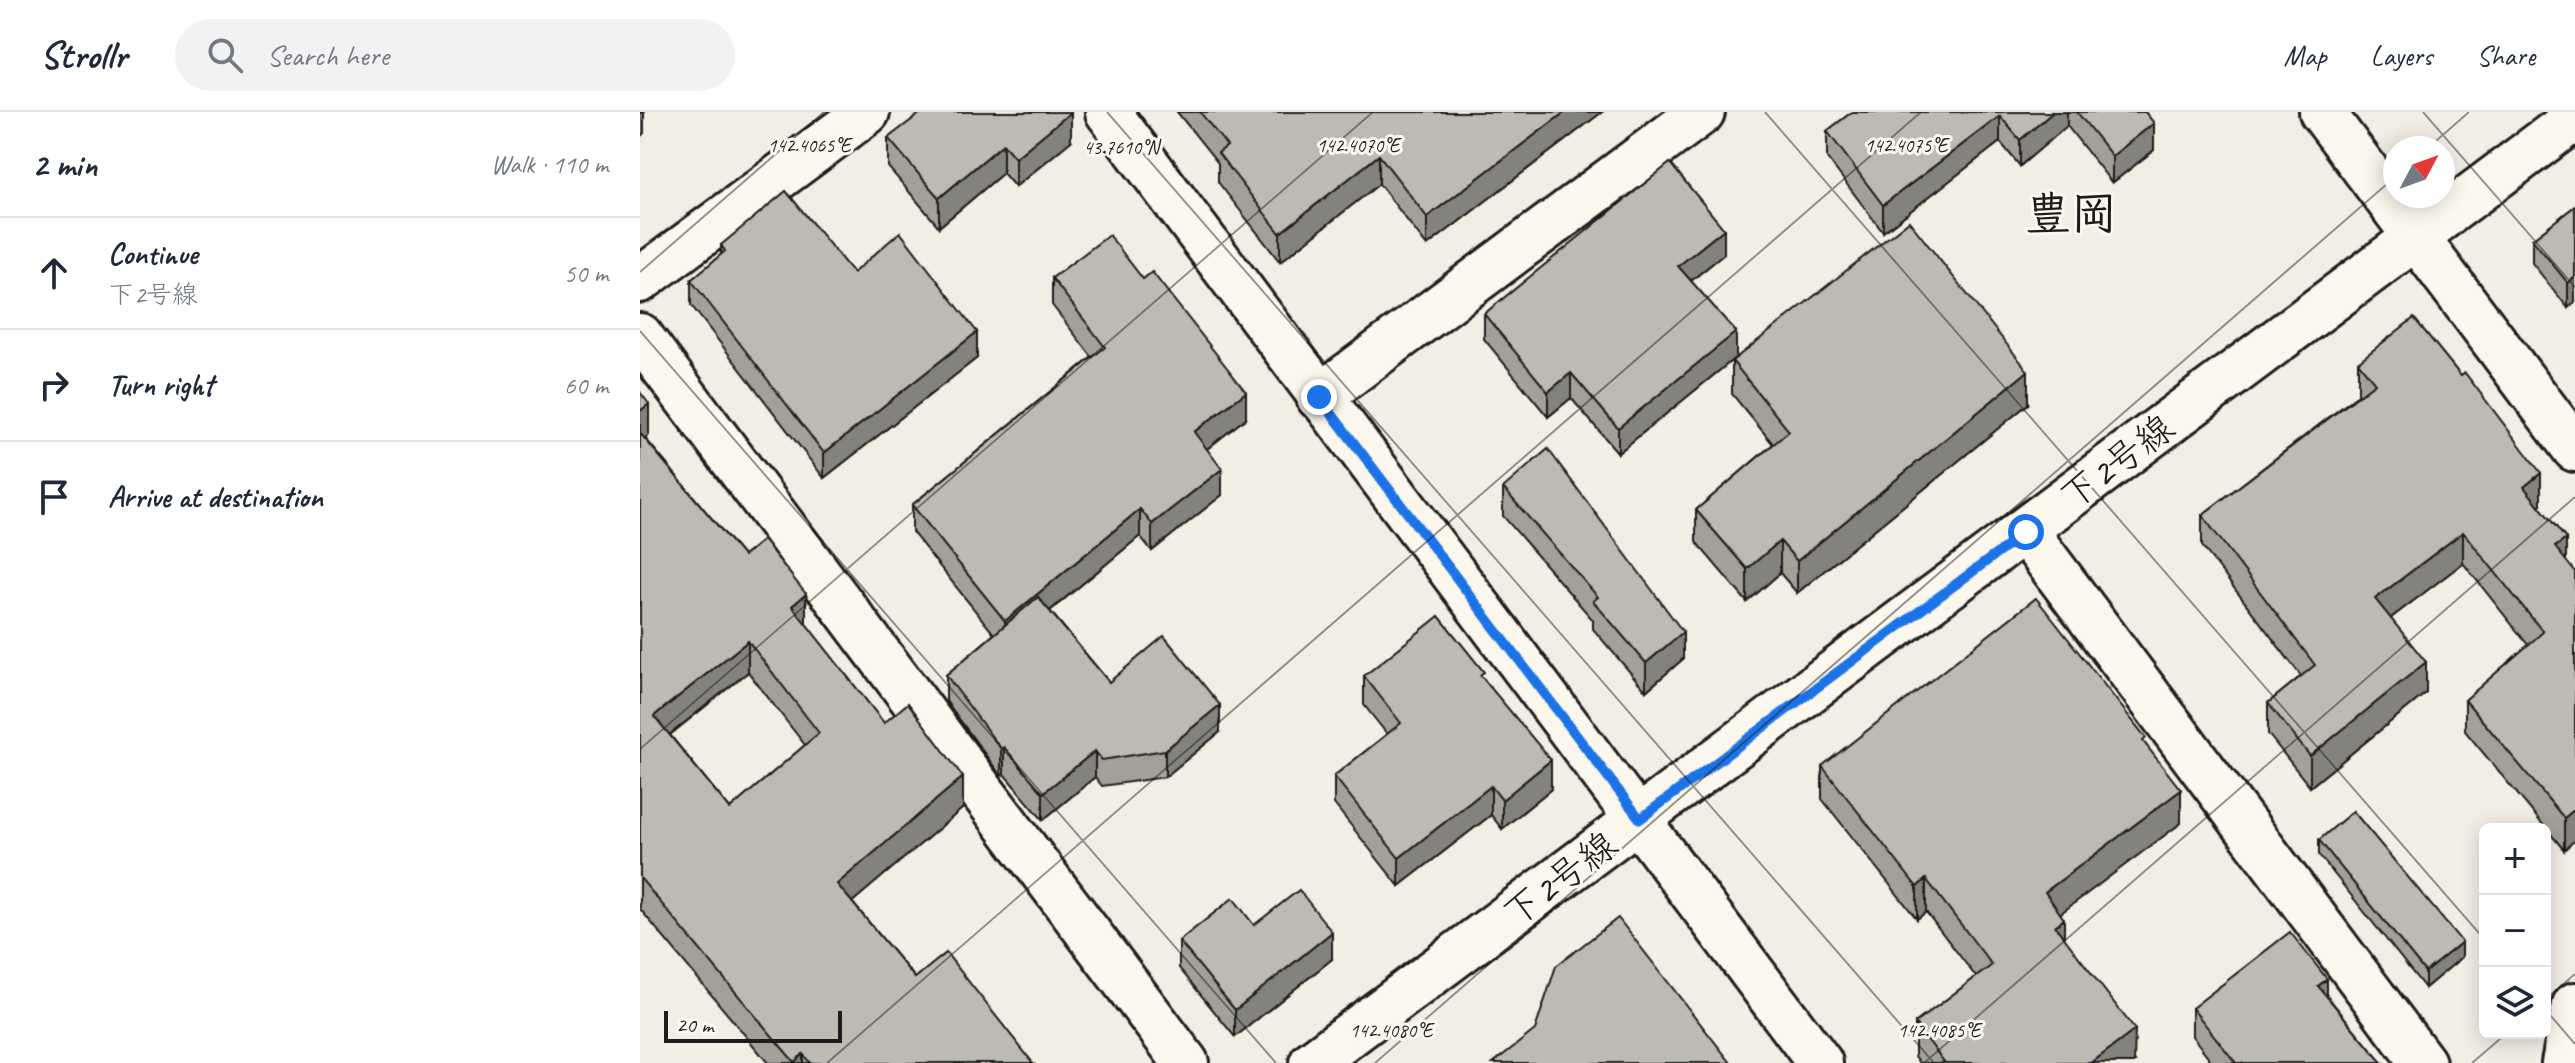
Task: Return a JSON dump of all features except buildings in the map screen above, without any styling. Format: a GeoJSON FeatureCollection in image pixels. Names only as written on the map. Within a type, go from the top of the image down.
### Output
{"type":"FeatureCollection","features":[{"type":"Feature","properties":{"kind":"street"},"geometry":{"type":"LineString","coordinates":[[640,280],[867,112]]}},
{"type":"Feature","properties":{"kind":"street"},"geometry":{"type":"LineString","coordinates":[[1108,112],[1820,1063]]}},
{"type":"Feature","properties":{"kind":"street"},"geometry":{"type":"LineString","coordinates":[[1319,397],[1702,112]]}},
{"type":"Feature","properties":{"kind":"street"},"geometry":{"type":"LineString","coordinates":[[2322,112],[2575,449]]}},
{"type":"Feature","properties":{"kind":"street","name":"下2号線"},"geometry":{"type":"LineString","coordinates":[[1312,1063],[2026,532],[2575,118]]}},
{"type":"Feature","properties":{"kind":"street"},"geometry":{"type":"LineString","coordinates":[[640,336],[1186,1063]]}},
{"type":"Feature","properties":{"kind":"street"},"geometry":{"type":"LineString","coordinates":[[2026,532],[2423,1063]]}},
{"type":"Feature","properties":{"kind":"street"},"geometry":{"type":"LineString","coordinates":[[2564,1063],[2575,1005]]}},
{"type":"Feature","properties":{"kind":"district","name":"豊岡"},"geometry":{"type":"Point","coordinates":[2071,214]}},
{"type":"Feature","properties":{"kind":"route"},"geometry":{"type":"LineString","coordinates":[[1319,397],[1640,819],[2026,532]]}}]}
